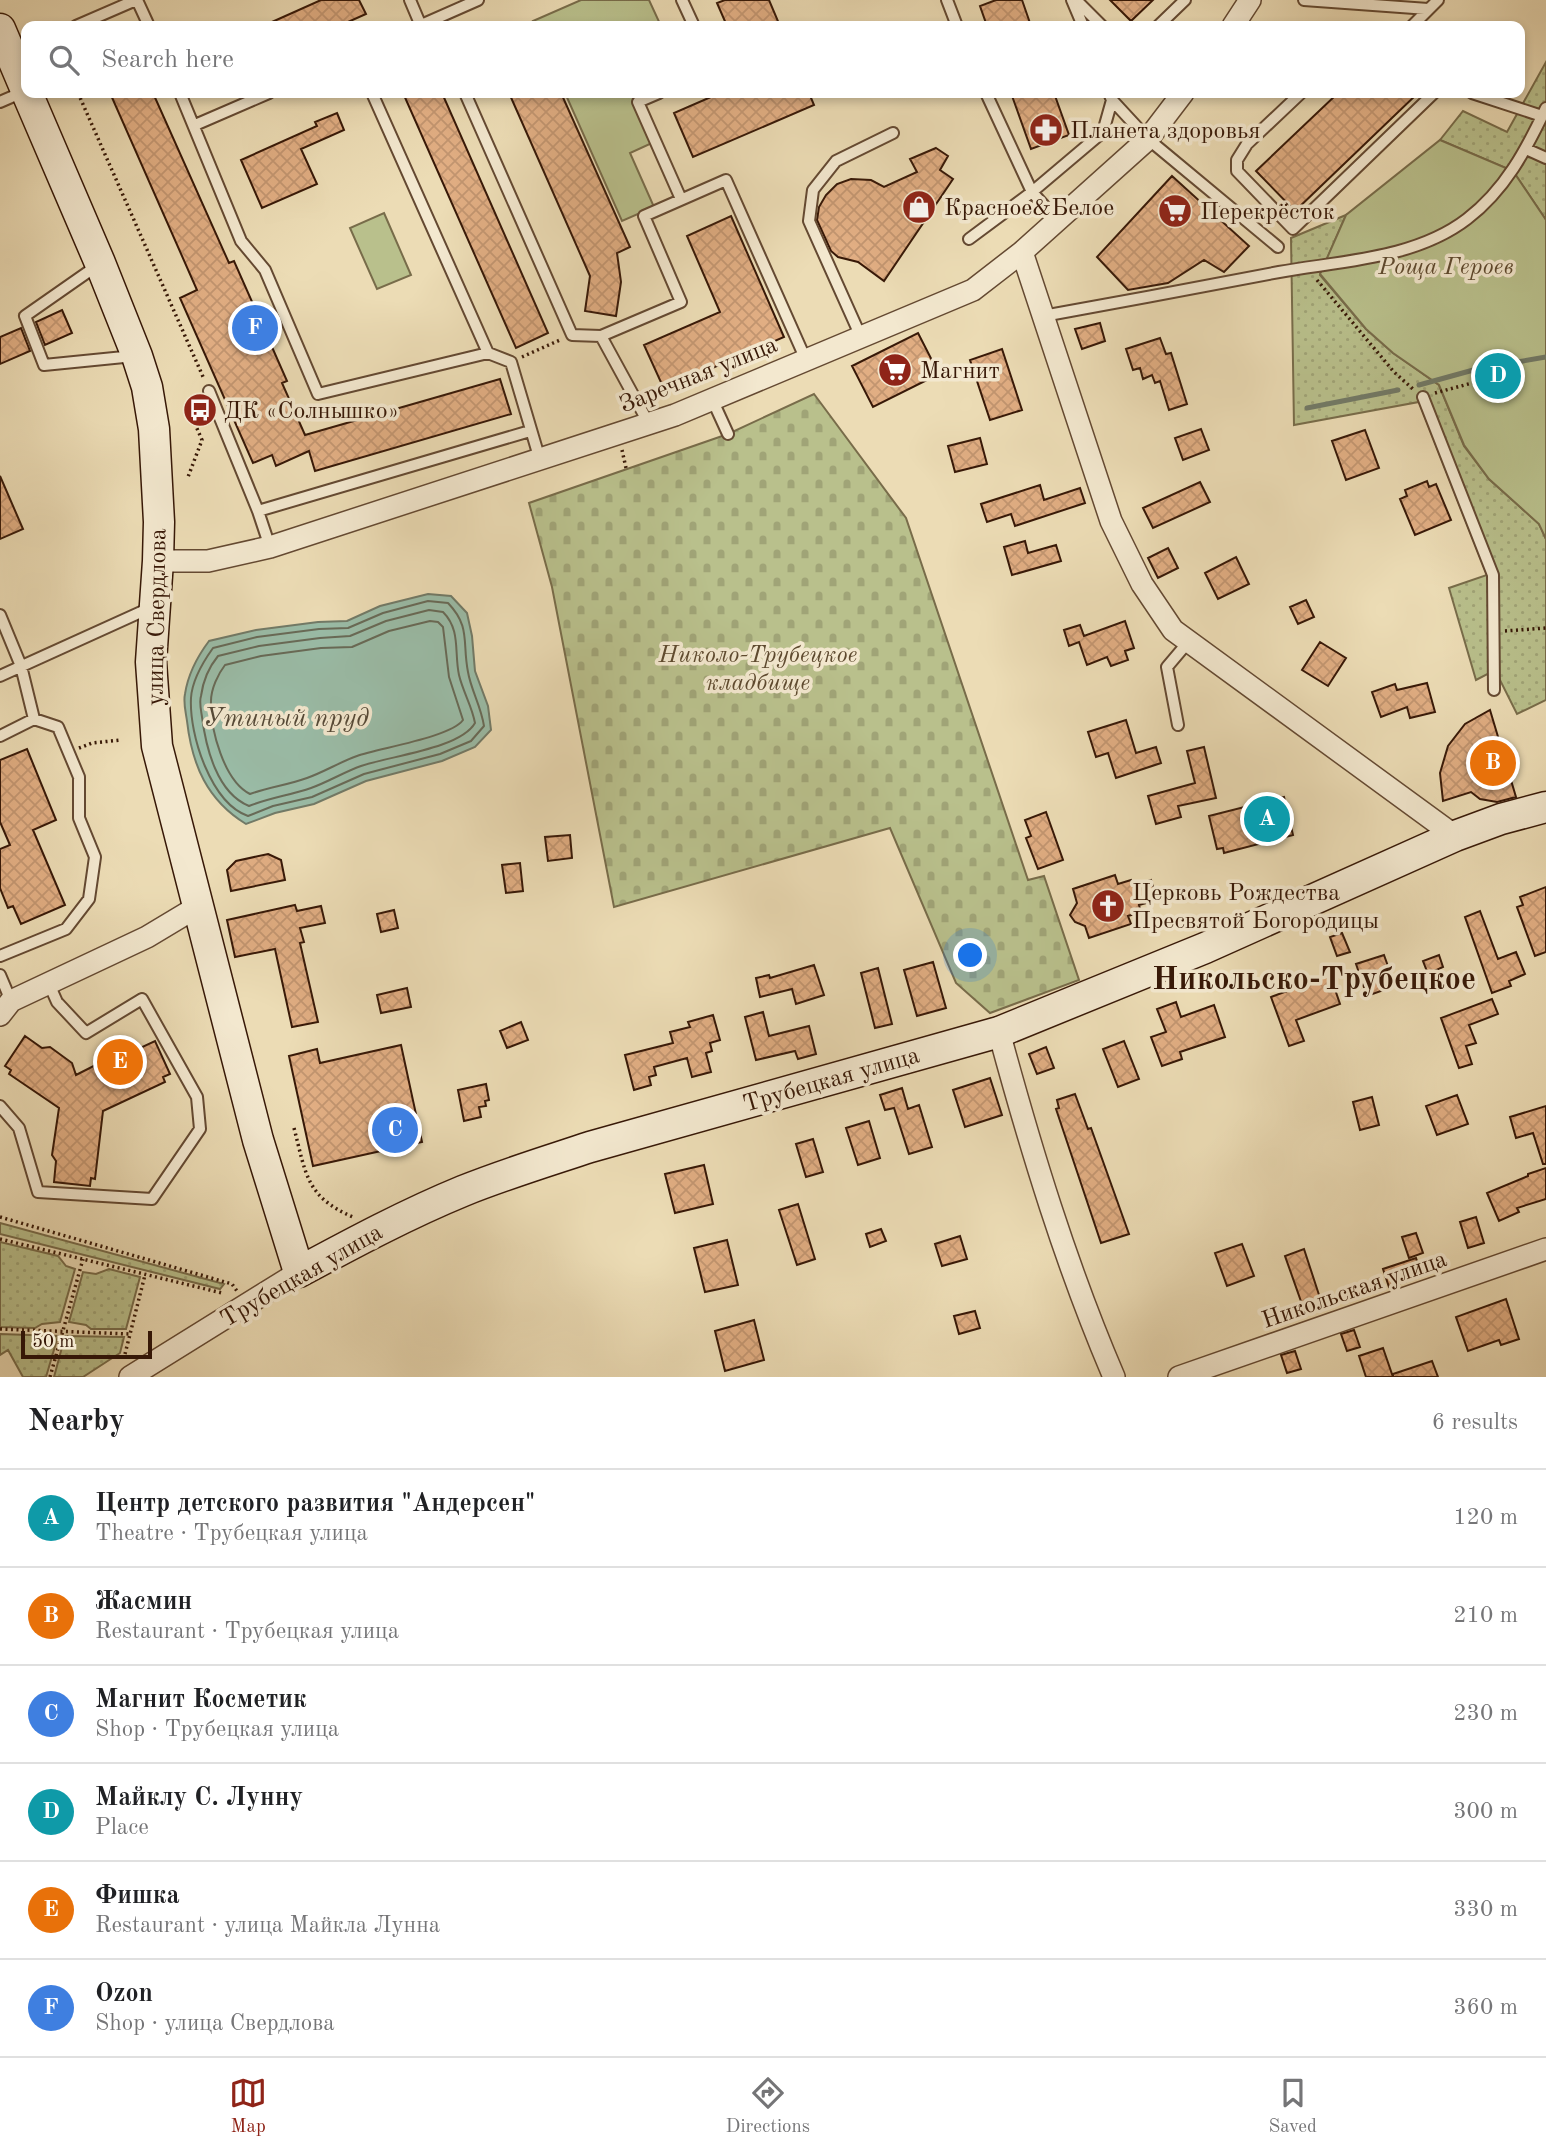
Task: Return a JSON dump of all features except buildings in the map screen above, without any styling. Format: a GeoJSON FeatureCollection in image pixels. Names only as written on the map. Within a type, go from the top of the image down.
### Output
{"type":"FeatureCollection","features":[{"type":"Feature","properties":{"kind":"main road","name":"улица Свердлова"},"geometry":{"type":"LineString","coordinates":[[10,45],[21,75]]}},
{"type":"Feature","properties":{"kind":"main road","name":"улица Свердлова"},"geometry":{"type":"LineString","coordinates":[[30,98],[100,263],[147,387],[154,429],[158,561],[150,662],[157,746],[258,1140],[299,1272]]}},
{"type":"Feature","properties":{"kind":"main road","name":"Трубецкая улица"},"geometry":{"type":"LineString","coordinates":[[299,1272],[407,1216],[464,1191],[552,1160],[999,1032],[1195,952],[1455,836],[1501,819],[1546,807]]}},
{"type":"Feature","properties":{"kind":"street"},"geometry":{"type":"LineString","coordinates":[[1236,21],[1250,0]]}},
{"type":"Feature","properties":{"kind":"street","name":"Заречная улица"},"geometry":{"type":"LineString","coordinates":[[158,561],[208,561],[270,547],[649,424],[972,290],[1022,252],[1148,139],[1179,98]]}},
{"type":"Feature","properties":{"kind":"street"},"geometry":{"type":"LineString","coordinates":[[1022,252],[1111,521],[1142,584],[1173,630],[1455,836]]}},
{"type":"Feature","properties":{"kind":"street"},"geometry":{"type":"LineString","coordinates":[[6,1008],[48,984],[147,937],[197,907]]}},
{"type":"Feature","properties":{"kind":"street"},"geometry":{"type":"LineString","coordinates":[[999,1032],[1031,1150],[1088,1316],[1114,1377]]}},
{"type":"Feature","properties":{"kind":"street","name":"Никольская улица"},"geometry":{"type":"LineString","coordinates":[[1179,1377],[1546,1249]]}},
{"type":"Feature","properties":{"kind":"street","name":"Трубецкая улица"},"geometry":{"type":"LineString","coordinates":[[130,1377],[299,1272]]}},
{"type":"Feature","properties":{"kind":"lane"},"geometry":{"type":"LineString","coordinates":[[88,21],[136,0],[146,21]]}},
{"type":"Feature","properties":{"kind":"lane"},"geometry":{"type":"LineString","coordinates":[[410,0],[418,21]]}},
{"type":"Feature","properties":{"kind":"lane"},"geometry":{"type":"LineString","coordinates":[[438,21],[478,0]]}},
{"type":"Feature","properties":{"kind":"lane"},"geometry":{"type":"LineString","coordinates":[[682,0],[692,21]]}},
{"type":"Feature","properties":{"kind":"lane"},"geometry":{"type":"LineString","coordinates":[[947,0],[955,21]]}},
{"type":"Feature","properties":{"kind":"lane"},"geometry":{"type":"LineString","coordinates":[[1074,0],[1081,21]]}},
{"type":"Feature","properties":{"kind":"lane"},"geometry":{"type":"LineString","coordinates":[[1074,0],[1097,21]]}},
{"type":"Feature","properties":{"kind":"lane"},"geometry":{"type":"LineString","coordinates":[[1163,21],[1185,0]]}},
{"type":"Feature","properties":{"kind":"lane"},"geometry":{"type":"LineString","coordinates":[[1304,0],[1428,9]]}},
{"type":"Feature","properties":{"kind":"lane"},"geometry":{"type":"LineString","coordinates":[[1417,21],[1438,0]]}},
{"type":"Feature","properties":{"kind":"lane"},"geometry":{"type":"LineString","coordinates":[[0,102],[21,93]]}},
{"type":"Feature","properties":{"kind":"lane"},"geometry":{"type":"LineString","coordinates":[[182,98],[241,241],[265,270],[318,394],[488,353],[511,362],[540,460]]}},
{"type":"Feature","properties":{"kind":"lane"},"geometry":{"type":"LineString","coordinates":[[195,125],[257,98]]}},
{"type":"Feature","properties":{"kind":"lane"},"geometry":{"type":"LineString","coordinates":[[374,98],[488,353]]}},
{"type":"Feature","properties":{"kind":"lane"},"geometry":{"type":"LineString","coordinates":[[467,98],[572,335],[601,336],[681,302],[644,216],[726,180],[806,360]]}},
{"type":"Feature","properties":{"kind":"lane"},"geometry":{"type":"LineString","coordinates":[[647,98],[638,102],[681,199]]}},
{"type":"Feature","properties":{"kind":"lane"},"geometry":{"type":"LineString","coordinates":[[988,98],[1032,192],[1057,220]]}},
{"type":"Feature","properties":{"kind":"lane"},"geometry":{"type":"LineString","coordinates":[[969,239],[1032,192],[1103,132],[1110,98]]}},
{"type":"Feature","properties":{"kind":"lane"},"geometry":{"type":"LineString","coordinates":[[1111,98],[1148,139],[1278,247]]}},
{"type":"Feature","properties":{"kind":"lane"},"geometry":{"type":"LineString","coordinates":[[1296,98],[1247,144],[1237,160],[1237,172],[1293,229],[1429,98]]}},
{"type":"Feature","properties":{"kind":"lane"},"geometry":{"type":"LineString","coordinates":[[1043,316],[1389,254],[1421,244],[1466,220],[1499,189],[1527,149],[1544,112],[1491,98]]}},
{"type":"Feature","properties":{"kind":"lane"},"geometry":{"type":"LineString","coordinates":[[861,337],[809,221],[813,190],[836,161],[893,133]]}},
{"type":"Feature","properties":{"kind":"lane"},"geometry":{"type":"LineString","coordinates":[[1527,149],[1546,158]]}},
{"type":"Feature","properties":{"kind":"lane"},"geometry":{"type":"LineString","coordinates":[[100,263],[25,316],[44,365],[137,356]]}},
{"type":"Feature","properties":{"kind":"lane"},"geometry":{"type":"LineString","coordinates":[[601,336],[649,424]]}},
{"type":"Feature","properties":{"kind":"lane"},"geometry":{"type":"LineString","coordinates":[[209,391],[270,547]]}},
{"type":"Feature","properties":{"kind":"lane"},"geometry":{"type":"LineString","coordinates":[[1423,397],[1493,575],[1494,690]]}},
{"type":"Feature","properties":{"kind":"lane"},"geometry":{"type":"LineString","coordinates":[[712,399],[728,434]]}},
{"type":"Feature","properties":{"kind":"lane"},"geometry":{"type":"LineString","coordinates":[[258,511],[530,431]]}},
{"type":"Feature","properties":{"kind":"lane"},"geometry":{"type":"LineString","coordinates":[[0,676],[155,606]]}},
{"type":"Feature","properties":{"kind":"lane"},"geometry":{"type":"LineString","coordinates":[[0,615],[21,666],[34,719]]}},
{"type":"Feature","properties":{"kind":"lane"},"geometry":{"type":"LineString","coordinates":[[1178,725],[1167,667],[1189,641]]}},
{"type":"Feature","properties":{"kind":"lane"},"geometry":{"type":"LineString","coordinates":[[0,736],[34,719],[58,727],[79,777],[79,818],[95,857],[89,899],[66,929],[0,957]]}},
{"type":"Feature","properties":{"kind":"lane"},"geometry":{"type":"LineString","coordinates":[[0,975],[6,1008]]}},
{"type":"Feature","properties":{"kind":"lane"},"geometry":{"type":"LineString","coordinates":[[0,1106],[19,1128],[38,1192],[152,1199],[200,1129],[197,1097],[142,999],[86,1033],[57,1002],[48,984]]}},
{"type":"Feature","properties":{"kind":"path"},"geometry":{"type":"LineString","coordinates":[[80,98],[209,391]]}},
{"type":"Feature","properties":{"kind":"path"},"geometry":{"type":"LineString","coordinates":[[1307,267],[1406,383]]}},
{"type":"Feature","properties":{"kind":"path"},"geometry":{"type":"LineString","coordinates":[[511,362],[572,335]]}},
{"type":"Feature","properties":{"kind":"path"},"geometry":{"type":"LineString","coordinates":[[1423,397],[1498,376]]}},
{"type":"Feature","properties":{"kind":"path"},"geometry":{"type":"LineString","coordinates":[[186,403],[202,440],[188,477]]}},
{"type":"Feature","properties":{"kind":"path"},"geometry":{"type":"LineString","coordinates":[[1493,631],[1546,628]]}},
{"type":"Feature","properties":{"kind":"path"},"geometry":{"type":"LineString","coordinates":[[69,752],[92,743],[121,740]]}},
{"type":"Feature","properties":{"kind":"path"},"geometry":{"type":"LineString","coordinates":[[294,1128],[305,1168],[317,1196],[332,1208],[355,1219]]}},
{"type":"Feature","properties":{"kind":"path"},"geometry":{"type":"LineString","coordinates":[[0,1217],[232,1284]]}},
{"type":"Feature","properties":{"kind":"path"},"geometry":{"type":"LineString","coordinates":[[0,1238],[222,1293]]}},
{"type":"Feature","properties":{"kind":"path"},"geometry":{"type":"LineString","coordinates":[[50,1377],[83,1259]]}},
{"type":"Feature","properties":{"kind":"path"},"geometry":{"type":"LineString","coordinates":[[125,1354],[145,1275]]}},
{"type":"Feature","properties":{"kind":"path"},"geometry":{"type":"LineString","coordinates":[[0,1329],[130,1334]]}},
{"type":"Feature","properties":{"kind":"green space"},"geometry":{"type":"Polygon","coordinates":[[[581,0],[649,0],[659,21],[533,21],[581,0]]]}},
{"type":"Feature","properties":{"kind":"green space"},"geometry":{"type":"Polygon","coordinates":[[[1546,62],[1546,220],[1513,171],[1440,140],[1463,111],[1507,132],[1546,62]]]}},
{"type":"Feature","properties":{"kind":"green space"},"geometry":{"type":"Polygon","coordinates":[[[567,98],[635,98],[633,99],[652,143],[630,153],[654,207],[622,221],[567,98]]]}},
{"type":"Feature","properties":{"kind":"green space","name":"Роща Героев"},"geometry":{"type":"Polygon","coordinates":[[[1440,140],[1513,171],[1546,220],[1546,539],[1539,524],[1489,479],[1464,445],[1439,385],[1393,353],[1366,329],[1320,274],[1346,215],[1440,140]]]}},
{"type":"Feature","properties":{"kind":"green space"},"geometry":{"type":"Polygon","coordinates":[[[384,213],[411,275],[377,289],[350,228],[384,213]]]}},
{"type":"Feature","properties":{"kind":"green space"},"geometry":{"type":"Polygon","coordinates":[[[1346,215],[1320,275],[1366,329],[1393,353],[1439,385],[1464,446],[1489,479],[1539,524],[1546,539],[1546,700],[1517,714],[1495,670],[1476,680],[1449,588],[1487,575],[1419,402],[1294,425],[1291,238],[1346,215]]]}},
{"type":"Feature","properties":{"kind":"green space","name":"Николо-Трубецкое кладбище"},"geometry":{"type":"Polygon","coordinates":[[[814,394],[906,518],[1028,880],[1044,876],[1079,980],[990,1013],[956,983],[890,828],[614,907],[552,587],[529,503],[728,434],[814,394]]]}},
{"type":"Feature","properties":{"kind":"green space"},"geometry":{"type":"Polygon","coordinates":[[[0,1223],[224,1284],[220,1289],[0,1234],[0,1223]]]}},
{"type":"Feature","properties":{"kind":"green space"},"geometry":{"type":"Polygon","coordinates":[[[0,1242],[58,1256],[66,1266],[75,1269],[60,1322],[42,1324],[35,1328],[0,1327],[0,1242]]]}},
{"type":"Feature","properties":{"kind":"green space"},"geometry":{"type":"Polygon","coordinates":[[[109,1269],[140,1277],[126,1329],[91,1329],[86,1325],[69,1322],[83,1272],[96,1274],[109,1269]]]}},
{"type":"Feature","properties":{"kind":"green space"},"geometry":{"type":"Polygon","coordinates":[[[0,1334],[58,1336],[46,1377],[23,1377],[8,1350],[0,1355],[0,1334]]]}},
{"type":"Feature","properties":{"kind":"green space"},"geometry":{"type":"Polygon","coordinates":[[[65,1336],[124,1337],[120,1353],[83,1377],[54,1377],[65,1336]]]}},
{"type":"Feature","properties":{"kind":"water","name":"Утиный пруд"},"geometry":{"type":"Polygon","coordinates":[[[428,594],[451,596],[467,613],[475,671],[488,706],[491,730],[475,747],[442,761],[366,781],[314,804],[275,813],[246,824],[221,804],[198,767],[189,737],[184,704],[191,673],[209,641],[256,630],[347,621],[380,606],[428,594]]]}},
{"type":"Feature","properties":{"kind":"waterway"},"geometry":{"type":"LineString","coordinates":[[1419,385],[1477,369],[1546,357]]}},
{"type":"Feature","properties":{"kind":"waterway"},"geometry":{"type":"LineString","coordinates":[[1307,408],[1398,390]]}},
{"type":"Feature","properties":{"kind":"place","name":"Планета здоровья"},"geometry":{"type":"Point","coordinates":[1046,130]}},
{"type":"Feature","properties":{"kind":"place","name":"Красное&Белое"},"geometry":{"type":"Point","coordinates":[919,207]}},
{"type":"Feature","properties":{"kind":"place","name":"Перекрёсток"},"geometry":{"type":"Point","coordinates":[1175,211]}},
{"type":"Feature","properties":{"kind":"place","name":"Ozon"},"geometry":{"type":"Point","coordinates":[255,328]}},
{"type":"Feature","properties":{"kind":"place","name":"Магнит"},"geometry":{"type":"Point","coordinates":[895,370]}},
{"type":"Feature","properties":{"kind":"place","name":"Майклу С. Лунну"},"geometry":{"type":"Point","coordinates":[1498,376]}},
{"type":"Feature","properties":{"kind":"place","name":"ДК «Солнышко»"},"geometry":{"type":"Point","coordinates":[200,410]}},
{"type":"Feature","properties":{"kind":"place","name":"Жасмин"},"geometry":{"type":"Point","coordinates":[1493,763]}},
{"type":"Feature","properties":{"kind":"place","name":"Центр детского развития \"Андерсен\""},"geometry":{"type":"Point","coordinates":[1267,819]}},
{"type":"Feature","properties":{"kind":"place","name":"Церковь Рождества Пресвятой Богородицы"},"geometry":{"type":"Point","coordinates":[1108,906]}},
{"type":"Feature","properties":{"kind":"place","name":"Фишка"},"geometry":{"type":"Point","coordinates":[120,1062]}},
{"type":"Feature","properties":{"kind":"place","name":"Магнит Косметик"},"geometry":{"type":"Point","coordinates":[395,1130]}},
{"type":"Feature","properties":{"kind":"district","name":"Никольско-Трубецкое"},"geometry":{"type":"Point","coordinates":[1314,978]}}]}
